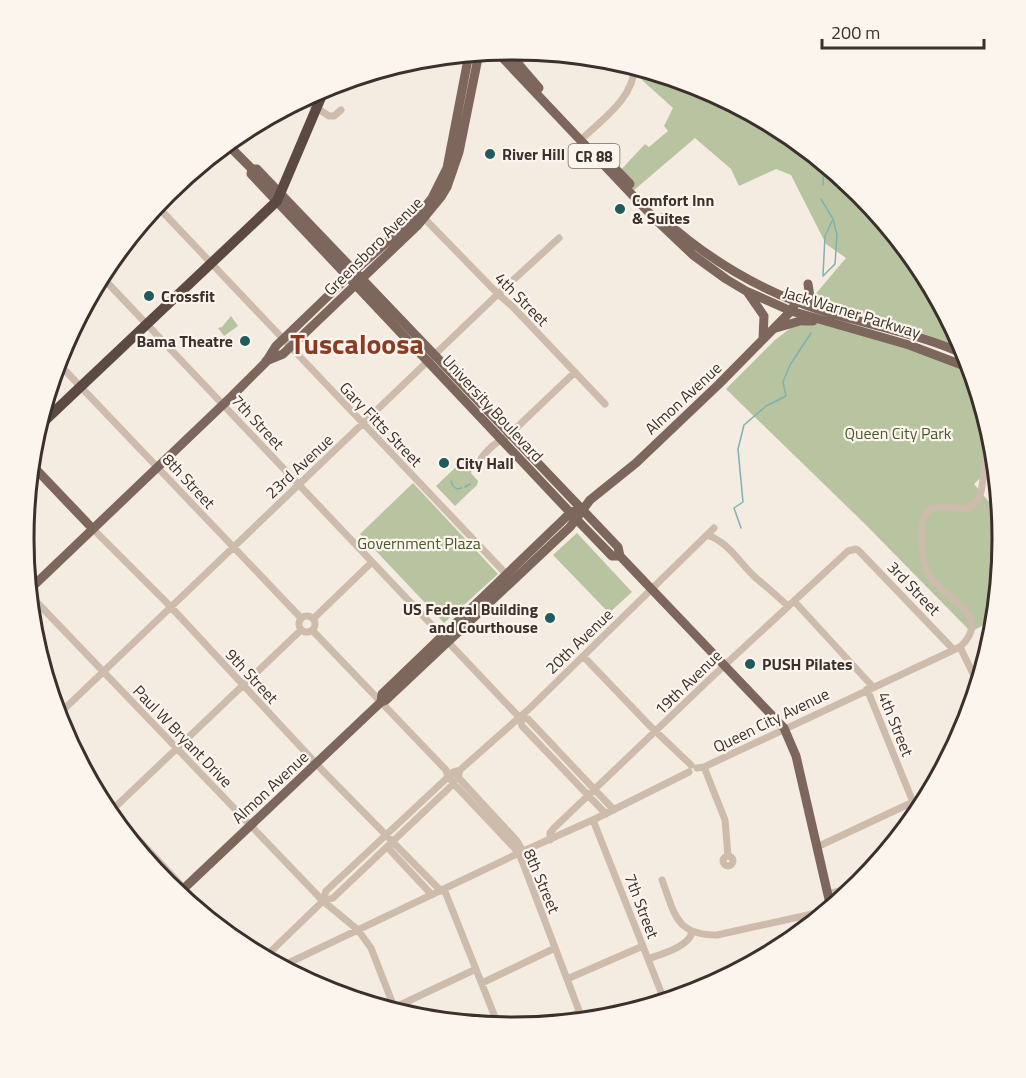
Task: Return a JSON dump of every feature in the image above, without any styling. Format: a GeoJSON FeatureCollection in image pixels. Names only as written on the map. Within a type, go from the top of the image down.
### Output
{"type":"FeatureCollection","features":[{"type":"Feature","properties":{"kind":"highway"},"geometry":{"type":"LineString","coordinates":[[51,414],[213,263],[279,197],[319,102]]}},
{"type":"Feature","properties":{"kind":"main road","name":"Jack Warner Parkway"},"geometry":{"type":"LineString","coordinates":[[507,60],[661,225],[693,255],[746,291],[791,311],[909,345],[958,363]]}},
{"type":"Feature","properties":{"kind":"main road","name":"Jack Warner Parkway"},"geometry":{"type":"LineString","coordinates":[[512,60],[518,64],[653,209],[678,231],[736,272],[796,300],[912,335],[952,350]]}},
{"type":"Feature","properties":{"kind":"main road","name":"Greensboro Avenue"},"geometry":{"type":"LineString","coordinates":[[287,344],[360,282],[441,197],[453,170],[464,127],[475,63]]}},
{"type":"Feature","properties":{"kind":"main road","name":"University Boulevard"},"geometry":{"type":"LineString","coordinates":[[234,151],[252,169],[251,174],[279,197],[506,436],[576,514],[618,547],[620,556],[784,728],[796,756],[829,898]]}},
{"type":"Feature","properties":{"kind":"main road","name":"Greensboro Avenue"},"geometry":{"type":"LineString","coordinates":[[37,584],[92,528],[266,362],[283,354],[287,344],[352,274],[422,216]]}},
{"type":"Feature","properties":{"kind":"main road"},"geometry":{"type":"LineString","coordinates":[[808,284],[810,297],[824,310]]}},
{"type":"Feature","properties":{"kind":"main road"},"geometry":{"type":"LineString","coordinates":[[746,291],[764,316],[763,339]]}},
{"type":"Feature","properties":{"kind":"main road","name":"Almon Avenue"},"geometry":{"type":"LineString","coordinates":[[185,887],[381,702],[386,700],[445,639],[576,514],[680,422],[745,360],[791,311],[796,300]]}},
{"type":"Feature","properties":{"kind":"main road"},"geometry":{"type":"LineString","coordinates":[[771,330],[800,321],[823,321]]}},
{"type":"Feature","properties":{"kind":"main road"},"geometry":{"type":"LineString","coordinates":[[40,472],[92,528]]}},
{"type":"Feature","properties":{"kind":"street"},"geometry":{"type":"LineString","coordinates":[[518,64],[522,61]]}},
{"type":"Feature","properties":{"kind":"street"},"geometry":{"type":"LineString","coordinates":[[584,137],[608,115],[624,95],[634,76]]}},
{"type":"Feature","properties":{"kind":"street"},"geometry":{"type":"LineString","coordinates":[[312,105],[328,116],[334,116],[341,110]]}},
{"type":"Feature","properties":{"kind":"street","name":"Gary Fitts Street"},"geometry":{"type":"LineString","coordinates":[[164,213],[510,578]]}},
{"type":"Feature","properties":{"kind":"street","name":"4th Street"},"geometry":{"type":"LineString","coordinates":[[422,216],[605,404]]}},
{"type":"Feature","properties":{"kind":"street","name":"23rd Avenue"},"geometry":{"type":"LineString","coordinates":[[66,708],[559,238]]}},
{"type":"Feature","properties":{"kind":"street","name":"7th Street"},"geometry":{"type":"LineString","coordinates":[[109,284],[519,717],[523,727],[606,814]]}},
{"type":"Feature","properties":{"kind":"street","name":"8th Street"},"geometry":{"type":"LineString","coordinates":[[66,370],[301,618]]}},
{"type":"Feature","properties":{"kind":"street"},"geometry":{"type":"LineString","coordinates":[[479,463],[481,457],[575,372]]}},
{"type":"Feature","properties":{"kind":"street"},"geometry":{"type":"LineString","coordinates":[[957,648],[968,639],[971,632],[970,618],[962,606],[938,586],[927,571],[923,555],[923,519],[930,508],[967,509],[978,500],[986,469]]}},
{"type":"Feature","properties":{"kind":"street","name":"9th Street"},"geometry":{"type":"LineString","coordinates":[[92,528],[170,606],[242,686],[391,842],[398,846],[442,890],[495,1016]]}},
{"type":"Feature","properties":{"kind":"street","name":"20th Avenue"},"geometry":{"type":"LineString","coordinates":[[271,951],[322,901],[325,892],[385,835],[519,717],[714,528]]}},
{"type":"Feature","properties":{"kind":"street","name":"4th Street"},"geometry":{"type":"LineString","coordinates":[[707,535],[717,539],[756,578],[791,604],[870,688],[912,802]]}},
{"type":"Feature","properties":{"kind":"street","name":"3rd Street"},"geometry":{"type":"LineString","coordinates":[[853,549],[859,551],[957,648],[972,673]]}},
{"type":"Feature","properties":{"kind":"street","name":"19th Avenue"},"geometry":{"type":"LineString","coordinates":[[550,840],[550,833],[554,828],[594,789],[724,665],[845,553],[853,549]]}},
{"type":"Feature","properties":{"kind":"street"},"geometry":{"type":"LineString","coordinates":[[313,619],[372,562]]}},
{"type":"Feature","properties":{"kind":"street","name":"Paul W Bryant Drive"},"geometry":{"type":"LineString","coordinates":[[39,603],[322,901],[358,930],[371,948],[392,1002]]}},
{"type":"Feature","properties":{"kind":"street"},"geometry":{"type":"LineString","coordinates":[[306,616],[313,619],[315,624],[312,630],[308,632],[301,630],[299,624],[301,618],[306,616]]}},
{"type":"Feature","properties":{"kind":"street"},"geometry":{"type":"LineString","coordinates":[[116,806],[301,630]]}},
{"type":"Feature","properties":{"kind":"street","name":"8th Street"},"geometry":{"type":"LineString","coordinates":[[312,630],[518,841],[580,1012]]}},
{"type":"Feature","properties":{"kind":"street","name":"Queen City Avenue"},"geometry":{"type":"LineString","coordinates":[[290,962],[594,820],[695,768],[957,648]]}},
{"type":"Feature","properties":{"kind":"street"},"geometry":{"type":"LineString","coordinates":[[583,656],[655,731],[695,768],[725,820],[728,856]]}},
{"type":"Feature","properties":{"kind":"street","name":"7th Street"},"geometry":{"type":"LineString","coordinates":[[519,717],[528,719],[614,810]]}},
{"type":"Feature","properties":{"kind":"street","name":"8th Street"},"geometry":{"type":"LineString","coordinates":[[453,775],[506,839],[521,852]]}},
{"type":"Feature","properties":{"kind":"street","name":"20th Avenue"},"geometry":{"type":"LineString","coordinates":[[322,901],[333,898],[391,842],[453,775]]}},
{"type":"Feature","properties":{"kind":"street"},"geometry":{"type":"LineString","coordinates":[[818,847],[912,802]]}},
{"type":"Feature","properties":{"kind":"street","name":"7th Street"},"geometry":{"type":"LineString","coordinates":[[594,820],[661,994]]}},
{"type":"Feature","properties":{"kind":"street","name":"8th Street"},"geometry":{"type":"LineString","coordinates":[[505,860],[506,839]]}},
{"type":"Feature","properties":{"kind":"street","name":"9th Street"},"geometry":{"type":"LineString","coordinates":[[391,842],[389,848],[432,895]]}},
{"type":"Feature","properties":{"kind":"street"},"geometry":{"type":"LineString","coordinates":[[662,880],[678,920],[687,930],[693,932],[717,935],[809,915]]}},
{"type":"Feature","properties":{"kind":"street"},"geometry":{"type":"LineString","coordinates":[[828,894],[836,892]]}},
{"type":"Feature","properties":{"kind":"street"},"geometry":{"type":"LineString","coordinates":[[648,959],[683,944],[691,938],[693,932]]}},
{"type":"Feature","properties":{"kind":"street"},"geometry":{"type":"LineString","coordinates":[[567,979],[643,946]]}},
{"type":"Feature","properties":{"kind":"street"},"geometry":{"type":"LineString","coordinates":[[482,983],[555,948]]}},
{"type":"Feature","properties":{"kind":"street"},"geometry":{"type":"LineString","coordinates":[[404,1004],[476,969]]}},
{"type":"Feature","properties":{"kind":"green space"},"geometry":{"type":"Polygon","coordinates":[[[642,80],[667,86],[725,110],[779,141],[828,179],[873,224],[893,248],[927,300],[950,344],[813,297],[846,258],[826,244],[791,175],[776,169],[739,186],[731,169],[695,138],[633,191],[617,174],[645,144],[649,147],[668,131],[664,126],[673,108],[642,80]]]}},
{"type":"Feature","properties":{"kind":"green space"},"geometry":{"type":"Polygon","coordinates":[[[231,316],[238,326],[224,336],[218,328],[222,327],[231,316]]]}},
{"type":"Feature","properties":{"kind":"green space","name":"Queen City Park"},"geometry":{"type":"Polygon","coordinates":[[[823,322],[958,364],[975,415],[986,472],[974,484],[989,502],[990,508],[992,539],[983,625],[971,632],[865,524],[726,389],[775,340],[792,327],[823,322]]]}},
{"type":"Feature","properties":{"kind":"green space"},"geometry":{"type":"Polygon","coordinates":[[[468,456],[473,461],[471,473],[478,481],[477,485],[455,506],[436,486],[457,466],[460,469],[464,464],[462,462],[468,456]]]}},
{"type":"Feature","properties":{"kind":"green space","name":"Government Plaza"},"geometry":{"type":"Polygon","coordinates":[[[413,483],[498,574],[444,623],[360,534],[413,483]]]}},
{"type":"Feature","properties":{"kind":"green space"},"geometry":{"type":"Polygon","coordinates":[[[577,533],[632,592],[609,613],[553,555],[577,533]]]}},
{"type":"Feature","properties":{"kind":"waterway"},"geometry":{"type":"LineString","coordinates":[[823,175],[823,185]]}},
{"type":"Feature","properties":{"kind":"waterway"},"geometry":{"type":"LineString","coordinates":[[821,199],[833,219],[837,235],[835,264],[823,276]]}},
{"type":"Feature","properties":{"kind":"waterway"},"geometry":{"type":"LineString","coordinates":[[823,275],[825,236],[832,221]]}},
{"type":"Feature","properties":{"kind":"waterway"},"geometry":{"type":"LineString","coordinates":[[741,528],[734,508],[743,502],[738,449],[744,425],[766,406],[786,396],[783,382],[790,365],[811,333]]}},
{"type":"Feature","properties":{"kind":"waterway"},"geometry":{"type":"LineString","coordinates":[[451,481],[457,489],[462,488]]}},
{"type":"Feature","properties":{"kind":"waterway"},"geometry":{"type":"LineString","coordinates":[[465,487],[470,484]]}},
{"type":"Feature","properties":{"kind":"place","name":"River Hill"},"geometry":{"type":"Point","coordinates":[490,154]}},
{"type":"Feature","properties":{"kind":"place","name":"Comfort Inn & Suites"},"geometry":{"type":"Point","coordinates":[620,209]}},
{"type":"Feature","properties":{"kind":"place","name":"Crossfit"},"geometry":{"type":"Point","coordinates":[149,296]}},
{"type":"Feature","properties":{"kind":"place","name":"Bama Theatre"},"geometry":{"type":"Point","coordinates":[245,341]}},
{"type":"Feature","properties":{"kind":"place","name":"City Hall"},"geometry":{"type":"Point","coordinates":[444,463]}},
{"type":"Feature","properties":{"kind":"place","name":"US Federal Building and Courthouse"},"geometry":{"type":"Point","coordinates":[550,618]}},
{"type":"Feature","properties":{"kind":"place","name":"PUSH Pilates"},"geometry":{"type":"Point","coordinates":[750,664]}},
{"type":"Feature","properties":{"kind":"district","name":"Tuscaloosa"},"geometry":{"type":"Point","coordinates":[357,343]}}]}
